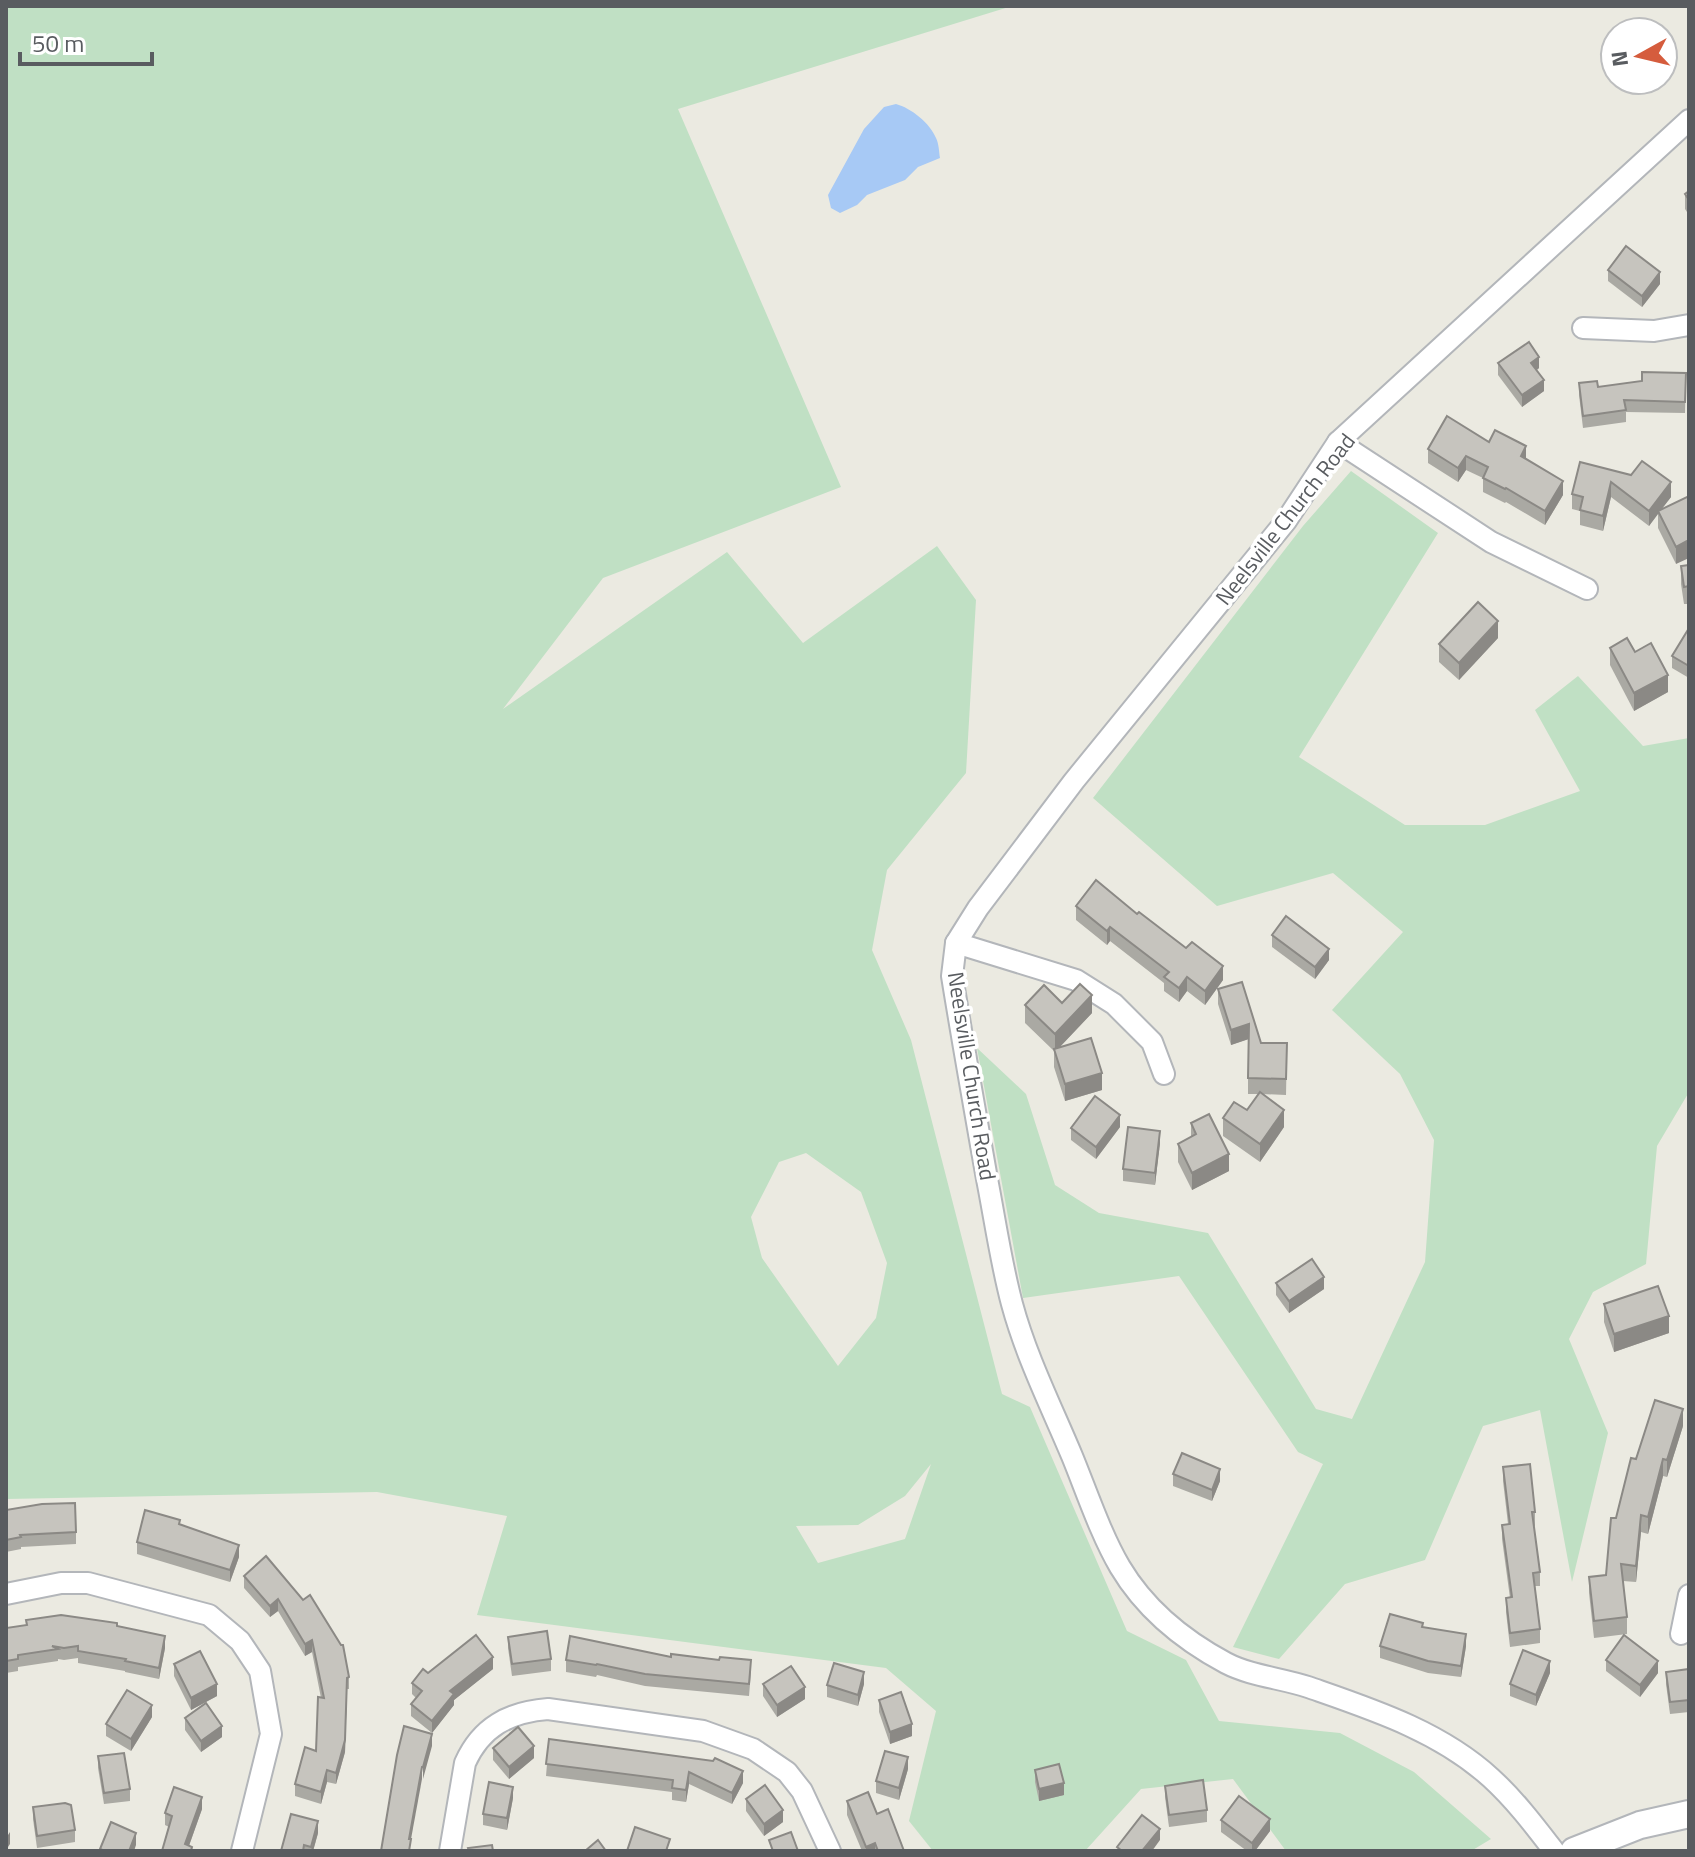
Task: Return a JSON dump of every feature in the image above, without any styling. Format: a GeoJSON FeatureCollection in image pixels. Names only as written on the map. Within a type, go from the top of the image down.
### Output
{"type":"FeatureCollection","features":[{"type":"Feature","properties":{"kind":"street","name":"Neelsville Church Road"},"geometry":{"type":"LineString","coordinates":[[1554,1851],[1525,1813],[1489,1776],[1460,1755],[1423,1733],[1373,1710],[1231,1665],[1193,1643],[1155,1613],[1138,1593],[1119,1565],[1032,1362],[1012,1304],[952,976],[956,943],[978,908],[1074,781],[1286,521],[1338,442],[1689,120]]}},
{"type":"Feature","properties":{"kind":"street"},"geometry":{"type":"LineString","coordinates":[[1583,328],[1654,331],[1689,325]]}},
{"type":"Feature","properties":{"kind":"street"},"geometry":{"type":"LineString","coordinates":[[1338,442],[1491,542],[1587,589]]}},
{"type":"Feature","properties":{"kind":"street"},"geometry":{"type":"LineString","coordinates":[[956,943],[1076,980],[1114,1004],[1152,1042],[1164,1074]]}},
{"type":"Feature","properties":{"kind":"street"},"geometry":{"type":"LineString","coordinates":[[6,1594],[61,1583],[88,1583],[209,1615],[240,1641],[260,1671],[271,1734],[242,1851]]}},
{"type":"Feature","properties":{"kind":"street"},"geometry":{"type":"LineString","coordinates":[[1681,1634],[1689,1595]]}},
{"type":"Feature","properties":{"kind":"street"},"geometry":{"type":"LineString","coordinates":[[450,1851],[465,1763],[471,1750],[495,1724],[526,1711],[548,1709],[703,1731],[753,1749],[787,1772],[802,1791],[830,1851]]}},
{"type":"Feature","properties":{"kind":"street"},"geometry":{"type":"LineString","coordinates":[[1574,1851],[1640,1825],[1689,1814]]}},
{"type":"Feature","properties":{"kind":"green space"},"geometry":{"type":"Polygon","coordinates":[[[6,6],[1012,6],[678,109],[841,487],[603,578],[503,709],[727,552],[803,643],[937,546],[976,600],[966,773],[887,870],[872,950],[911,1040],[1002,1394],[1030,1407],[1127,1631],[1186,1660],[1219,1721],[1340,1733],[1414,1772],[1491,1839],[1471,1851],[1286,1851],[1233,1779],[1141,1789],[1085,1851],[933,1851],[909,1821],[936,1711],[886,1668],[477,1615],[507,1516],[377,1492],[6,1499],[6,6]],[[806,1153],[779,1162],[751,1217],[762,1258],[838,1366],[876,1318],[887,1263],[861,1192],[806,1153]],[[931,1464],[905,1496],[858,1525],[796,1526],[818,1563],[905,1539],[931,1464]]]}},
{"type":"Feature","properties":{"kind":"green space"},"geometry":{"type":"Polygon","coordinates":[[[1351,471],[1438,533],[1299,757],[1405,825],[1485,825],[1580,791],[1535,710],[1578,676],[1643,746],[1689,738],[1689,1092],[1657,1146],[1646,1264],[1593,1292],[1569,1339],[1608,1433],[1572,1582],[1540,1410],[1483,1426],[1425,1560],[1345,1584],[1279,1659],[1233,1647],[1323,1464],[1298,1452],[1179,1276],[1023,1298],[977,1048],[1026,1094],[1055,1185],[1099,1213],[1208,1233],[1316,1409],[1352,1419],[1425,1262],[1434,1140],[1400,1074],[1332,1010],[1403,932],[1333,873],[1217,906],[1093,798],[1303,526],[1351,471]]]}},
{"type":"Feature","properties":{"kind":"water"},"geometry":{"type":"Polygon","coordinates":[[[896,104],[925,122],[937,140],[940,158],[918,167],[905,180],[867,195],[857,205],[840,213],[831,208],[828,195],[864,129],[884,107],[896,104]]]}},
{"type":"Feature","properties":{"kind":"building"},"geometry":{"type":"Polygon","coordinates":[[[1626,246],[1660,272],[1642,296],[1608,270],[1626,246]]]}},
{"type":"Feature","properties":{"kind":"building"},"geometry":{"type":"Polygon","coordinates":[[[1529,342],[1539,357],[1531,363],[1544,380],[1522,395],[1498,363],[1529,342]]]}},
{"type":"Feature","properties":{"kind":"building"},"geometry":{"type":"Polygon","coordinates":[[[1642,372],[1686,373],[1685,402],[1624,400],[1626,410],[1583,416],[1579,383],[1597,381],[1598,387],[1642,381],[1642,372]]]}},
{"type":"Feature","properties":{"kind":"building"},"geometry":{"type":"Polygon","coordinates":[[[1447,416],[1489,442],[1495,430],[1526,446],[1521,456],[1563,481],[1545,511],[1483,478],[1488,467],[1466,456],[1458,468],[1428,449],[1447,416]]]}},
{"type":"Feature","properties":{"kind":"building"},"geometry":{"type":"Polygon","coordinates":[[[1642,461],[1671,482],[1649,511],[1611,482],[1603,516],[1580,510],[1583,497],[1572,494],[1580,462],[1631,475],[1642,461]]]}},
{"type":"Feature","properties":{"kind":"building"},"geometry":{"type":"Polygon","coordinates":[[[1689,496],[1689,540],[1676,547],[1658,511],[1689,496]]]}},
{"type":"Feature","properties":{"kind":"building"},"geometry":{"type":"Polygon","coordinates":[[[1689,565],[1689,586],[1684,587],[1681,566],[1689,565]]]}},
{"type":"Feature","properties":{"kind":"building"},"geometry":{"type":"Polygon","coordinates":[[[1478,602],[1498,621],[1459,663],[1439,644],[1478,602]]]}},
{"type":"Feature","properties":{"kind":"building"},"geometry":{"type":"Polygon","coordinates":[[[1689,628],[1689,666],[1672,656],[1689,628]]]}},
{"type":"Feature","properties":{"kind":"building"},"geometry":{"type":"Polygon","coordinates":[[[1627,638],[1635,652],[1651,643],[1668,675],[1634,693],[1610,648],[1627,638]]]}},
{"type":"Feature","properties":{"kind":"building"},"geometry":{"type":"Polygon","coordinates":[[[1096,880],[1137,914],[1139,912],[1186,948],[1192,942],[1223,966],[1205,991],[1187,977],[1179,988],[1164,977],[1169,972],[1110,927],[1107,931],[1076,906],[1096,880]]]}},
{"type":"Feature","properties":{"kind":"building"},"geometry":{"type":"Polygon","coordinates":[[[1286,916],[1329,949],[1315,967],[1272,935],[1286,916]]]}},
{"type":"Feature","properties":{"kind":"building"},"geometry":{"type":"Polygon","coordinates":[[[1242,982],[1261,1043],[1287,1043],[1286,1079],[1248,1078],[1249,1024],[1231,1030],[1218,989],[1242,982]]]}},
{"type":"Feature","properties":{"kind":"building"},"geometry":{"type":"Polygon","coordinates":[[[1080,984],[1092,995],[1055,1034],[1025,1005],[1044,985],[1062,1003],[1080,984]]]}},
{"type":"Feature","properties":{"kind":"building"},"geometry":{"type":"Polygon","coordinates":[[[1091,1038],[1102,1073],[1065,1084],[1054,1049],[1091,1038]]]}},
{"type":"Feature","properties":{"kind":"building"},"geometry":{"type":"Polygon","coordinates":[[[1260,1092],[1284,1110],[1260,1144],[1223,1118],[1234,1102],[1247,1110],[1260,1092]]]}},
{"type":"Feature","properties":{"kind":"building"},"geometry":{"type":"Polygon","coordinates":[[[1095,1096],[1120,1115],[1096,1147],[1071,1128],[1095,1096]]]}},
{"type":"Feature","properties":{"kind":"building"},"geometry":{"type":"Polygon","coordinates":[[[1209,1114],[1229,1154],[1192,1173],[1178,1144],[1196,1134],[1191,1123],[1209,1114]]]}},
{"type":"Feature","properties":{"kind":"building"},"geometry":{"type":"Polygon","coordinates":[[[1128,1127],[1160,1131],[1155,1173],[1123,1169],[1128,1127]]]}},
{"type":"Feature","properties":{"kind":"building"},"geometry":{"type":"Polygon","coordinates":[[[1312,1259],[1324,1277],[1289,1301],[1276,1283],[1312,1259]]]}},
{"type":"Feature","properties":{"kind":"building"},"geometry":{"type":"Polygon","coordinates":[[[1658,1286],[1669,1316],[1614,1334],[1604,1304],[1658,1286]]]}},
{"type":"Feature","properties":{"kind":"building"},"geometry":{"type":"Polygon","coordinates":[[[1655,1400],[1683,1409],[1667,1460],[1663,1459],[1648,1517],[1641,1515],[1636,1566],[1621,1564],[1627,1617],[1594,1621],[1589,1577],[1606,1575],[1611,1518],[1616,1518],[1631,1458],[1636,1459],[1655,1400]]]}},
{"type":"Feature","properties":{"kind":"building"},"geometry":{"type":"Polygon","coordinates":[[[1182,1453],[1220,1469],[1212,1490],[1173,1474],[1182,1453]]]}},
{"type":"Feature","properties":{"kind":"building"},"geometry":{"type":"Polygon","coordinates":[[[1530,1464],[1535,1512],[1532,1512],[1540,1572],[1533,1573],[1540,1629],[1510,1633],[1506,1598],[1512,1597],[1502,1525],[1510,1524],[1503,1467],[1530,1464]]]}},
{"type":"Feature","properties":{"kind":"building"},"geometry":{"type":"Polygon","coordinates":[[[75,1503],[76,1532],[20,1535],[6,1540],[6,1510],[75,1503]]]}},
{"type":"Feature","properties":{"kind":"building"},"geometry":{"type":"Polygon","coordinates":[[[145,1510],[180,1520],[179,1524],[239,1545],[230,1570],[137,1542],[145,1510]]]}},
{"type":"Feature","properties":{"kind":"building"},"geometry":{"type":"Polygon","coordinates":[[[266,1556],[303,1600],[310,1595],[343,1645],[349,1677],[345,1740],[336,1773],[327,1770],[321,1792],[295,1784],[305,1747],[316,1751],[318,1697],[324,1698],[312,1640],[305,1644],[278,1599],[270,1606],[244,1576],[266,1556]]]}},
{"type":"Feature","properties":{"kind":"building"},"geometry":{"type":"Polygon","coordinates":[[[1390,1614],[1423,1623],[1422,1627],[1466,1634],[1461,1666],[1428,1661],[1380,1646],[1390,1614]]]}},
{"type":"Feature","properties":{"kind":"building"},"geometry":{"type":"Polygon","coordinates":[[[61,1615],[117,1623],[117,1626],[165,1636],[159,1668],[78,1651],[78,1646],[52,1646],[58,1649],[18,1655],[18,1659],[6,1661],[6,1628],[27,1625],[26,1620],[61,1615]]]}},
{"type":"Feature","properties":{"kind":"building"},"geometry":{"type":"Polygon","coordinates":[[[547,1631],[551,1659],[512,1664],[508,1637],[547,1631]]]}},
{"type":"Feature","properties":{"kind":"building"},"geometry":{"type":"Polygon","coordinates":[[[476,1635],[493,1657],[450,1691],[454,1694],[432,1721],[411,1704],[422,1691],[412,1683],[423,1669],[428,1673],[476,1635]]]}},
{"type":"Feature","properties":{"kind":"building"},"geometry":{"type":"Polygon","coordinates":[[[1624,1635],[1658,1661],[1640,1685],[1606,1660],[1624,1635]]]}},
{"type":"Feature","properties":{"kind":"building"},"geometry":{"type":"Polygon","coordinates":[[[570,1636],[671,1657],[671,1654],[751,1660],[749,1684],[645,1674],[566,1660],[570,1636]]]}},
{"type":"Feature","properties":{"kind":"building"},"geometry":{"type":"Polygon","coordinates":[[[1523,1650],[1550,1661],[1536,1695],[1510,1684],[1523,1650]]]}},
{"type":"Feature","properties":{"kind":"building"},"geometry":{"type":"Polygon","coordinates":[[[200,1651],[217,1684],[191,1698],[174,1664],[200,1651]]]}},
{"type":"Feature","properties":{"kind":"building"},"geometry":{"type":"Polygon","coordinates":[[[834,1663],[864,1672],[858,1695],[827,1685],[834,1663]]]}},
{"type":"Feature","properties":{"kind":"building"},"geometry":{"type":"Polygon","coordinates":[[[791,1666],[805,1687],[777,1705],[763,1684],[791,1666]]]}},
{"type":"Feature","properties":{"kind":"building"},"geometry":{"type":"Polygon","coordinates":[[[1689,1669],[1689,1700],[1670,1702],[1666,1672],[1689,1669]]]}},
{"type":"Feature","properties":{"kind":"building"},"geometry":{"type":"Polygon","coordinates":[[[127,1690],[152,1705],[131,1739],[106,1724],[127,1690]]]}},
{"type":"Feature","properties":{"kind":"building"},"geometry":{"type":"Polygon","coordinates":[[[901,1692],[912,1724],[890,1732],[879,1700],[901,1692]]]}},
{"type":"Feature","properties":{"kind":"building"},"geometry":{"type":"Polygon","coordinates":[[[206,1703],[222,1726],[201,1741],[185,1718],[206,1703]]]}},
{"type":"Feature","properties":{"kind":"building"},"geometry":{"type":"Polygon","coordinates":[[[404,1726],[432,1734],[422,1767],[409,1851],[381,1851],[397,1755],[404,1726]]]}},
{"type":"Feature","properties":{"kind":"building"},"geometry":{"type":"Polygon","coordinates":[[[518,1727],[534,1746],[509,1767],[493,1748],[518,1727]]]}},
{"type":"Feature","properties":{"kind":"building"},"geometry":{"type":"Polygon","coordinates":[[[549,1739],[713,1761],[715,1758],[743,1771],[732,1793],[689,1772],[686,1790],[672,1788],[673,1780],[546,1764],[549,1739]]]}},
{"type":"Feature","properties":{"kind":"building"},"geometry":{"type":"Polygon","coordinates":[[[885,1751],[908,1757],[899,1788],[876,1781],[885,1751]]]}},
{"type":"Feature","properties":{"kind":"building"},"geometry":{"type":"Polygon","coordinates":[[[124,1753],[130,1789],[104,1793],[98,1756],[124,1753]]]}},
{"type":"Feature","properties":{"kind":"building"},"geometry":{"type":"Polygon","coordinates":[[[1059,1764],[1064,1783],[1039,1789],[1035,1770],[1059,1764]]]}},
{"type":"Feature","properties":{"kind":"building"},"geometry":{"type":"Polygon","coordinates":[[[1203,1780],[1207,1810],[1169,1815],[1165,1786],[1203,1780]]]}},
{"type":"Feature","properties":{"kind":"building"},"geometry":{"type":"Polygon","coordinates":[[[489,1782],[513,1787],[507,1818],[483,1814],[489,1782]]]}},
{"type":"Feature","properties":{"kind":"building"},"geometry":{"type":"Polygon","coordinates":[[[765,1785],[783,1810],[764,1824],[746,1799],[765,1785]]]}},
{"type":"Feature","properties":{"kind":"building"},"geometry":{"type":"Polygon","coordinates":[[[174,1787],[202,1797],[185,1844],[192,1847],[191,1851],[162,1851],[172,1816],[165,1813],[174,1787]]]}},
{"type":"Feature","properties":{"kind":"building"},"geometry":{"type":"Polygon","coordinates":[[[868,1792],[877,1814],[888,1809],[904,1851],[878,1851],[875,1843],[866,1847],[847,1801],[868,1792]]]}},
{"type":"Feature","properties":{"kind":"building"},"geometry":{"type":"Polygon","coordinates":[[[1239,1796],[1270,1819],[1252,1843],[1221,1820],[1239,1796]]]}},
{"type":"Feature","properties":{"kind":"building"},"geometry":{"type":"Polygon","coordinates":[[[71,1805],[75,1830],[37,1836],[33,1807],[71,1805]]]}},
{"type":"Feature","properties":{"kind":"building"},"geometry":{"type":"Polygon","coordinates":[[[291,1814],[318,1821],[311,1847],[304,1845],[303,1851],[281,1851],[291,1814]]]}},
{"type":"Feature","properties":{"kind":"building"},"geometry":{"type":"Polygon","coordinates":[[[1142,1815],[1160,1829],[1142,1851],[1122,1851],[1117,1847],[1142,1815]]]}},
{"type":"Feature","properties":{"kind":"building"},"geometry":{"type":"Polygon","coordinates":[[[111,1822],[136,1833],[129,1851],[100,1849],[111,1822]]]}},
{"type":"Feature","properties":{"kind":"building"},"geometry":{"type":"Polygon","coordinates":[[[635,1827],[670,1839],[666,1851],[627,1851],[635,1827]]]}},
{"type":"Feature","properties":{"kind":"building"},"geometry":{"type":"Polygon","coordinates":[[[791,1832],[798,1851],[773,1851],[769,1840],[791,1832]]]}},
{"type":"Feature","properties":{"kind":"building"},"geometry":{"type":"Polygon","coordinates":[[[598,1840],[606,1851],[585,1851],[598,1840]]]}},
{"type":"Feature","properties":{"kind":"building"},"geometry":{"type":"Polygon","coordinates":[[[492,1845],[493,1851],[469,1851],[468,1848],[492,1845]]]}}]}
